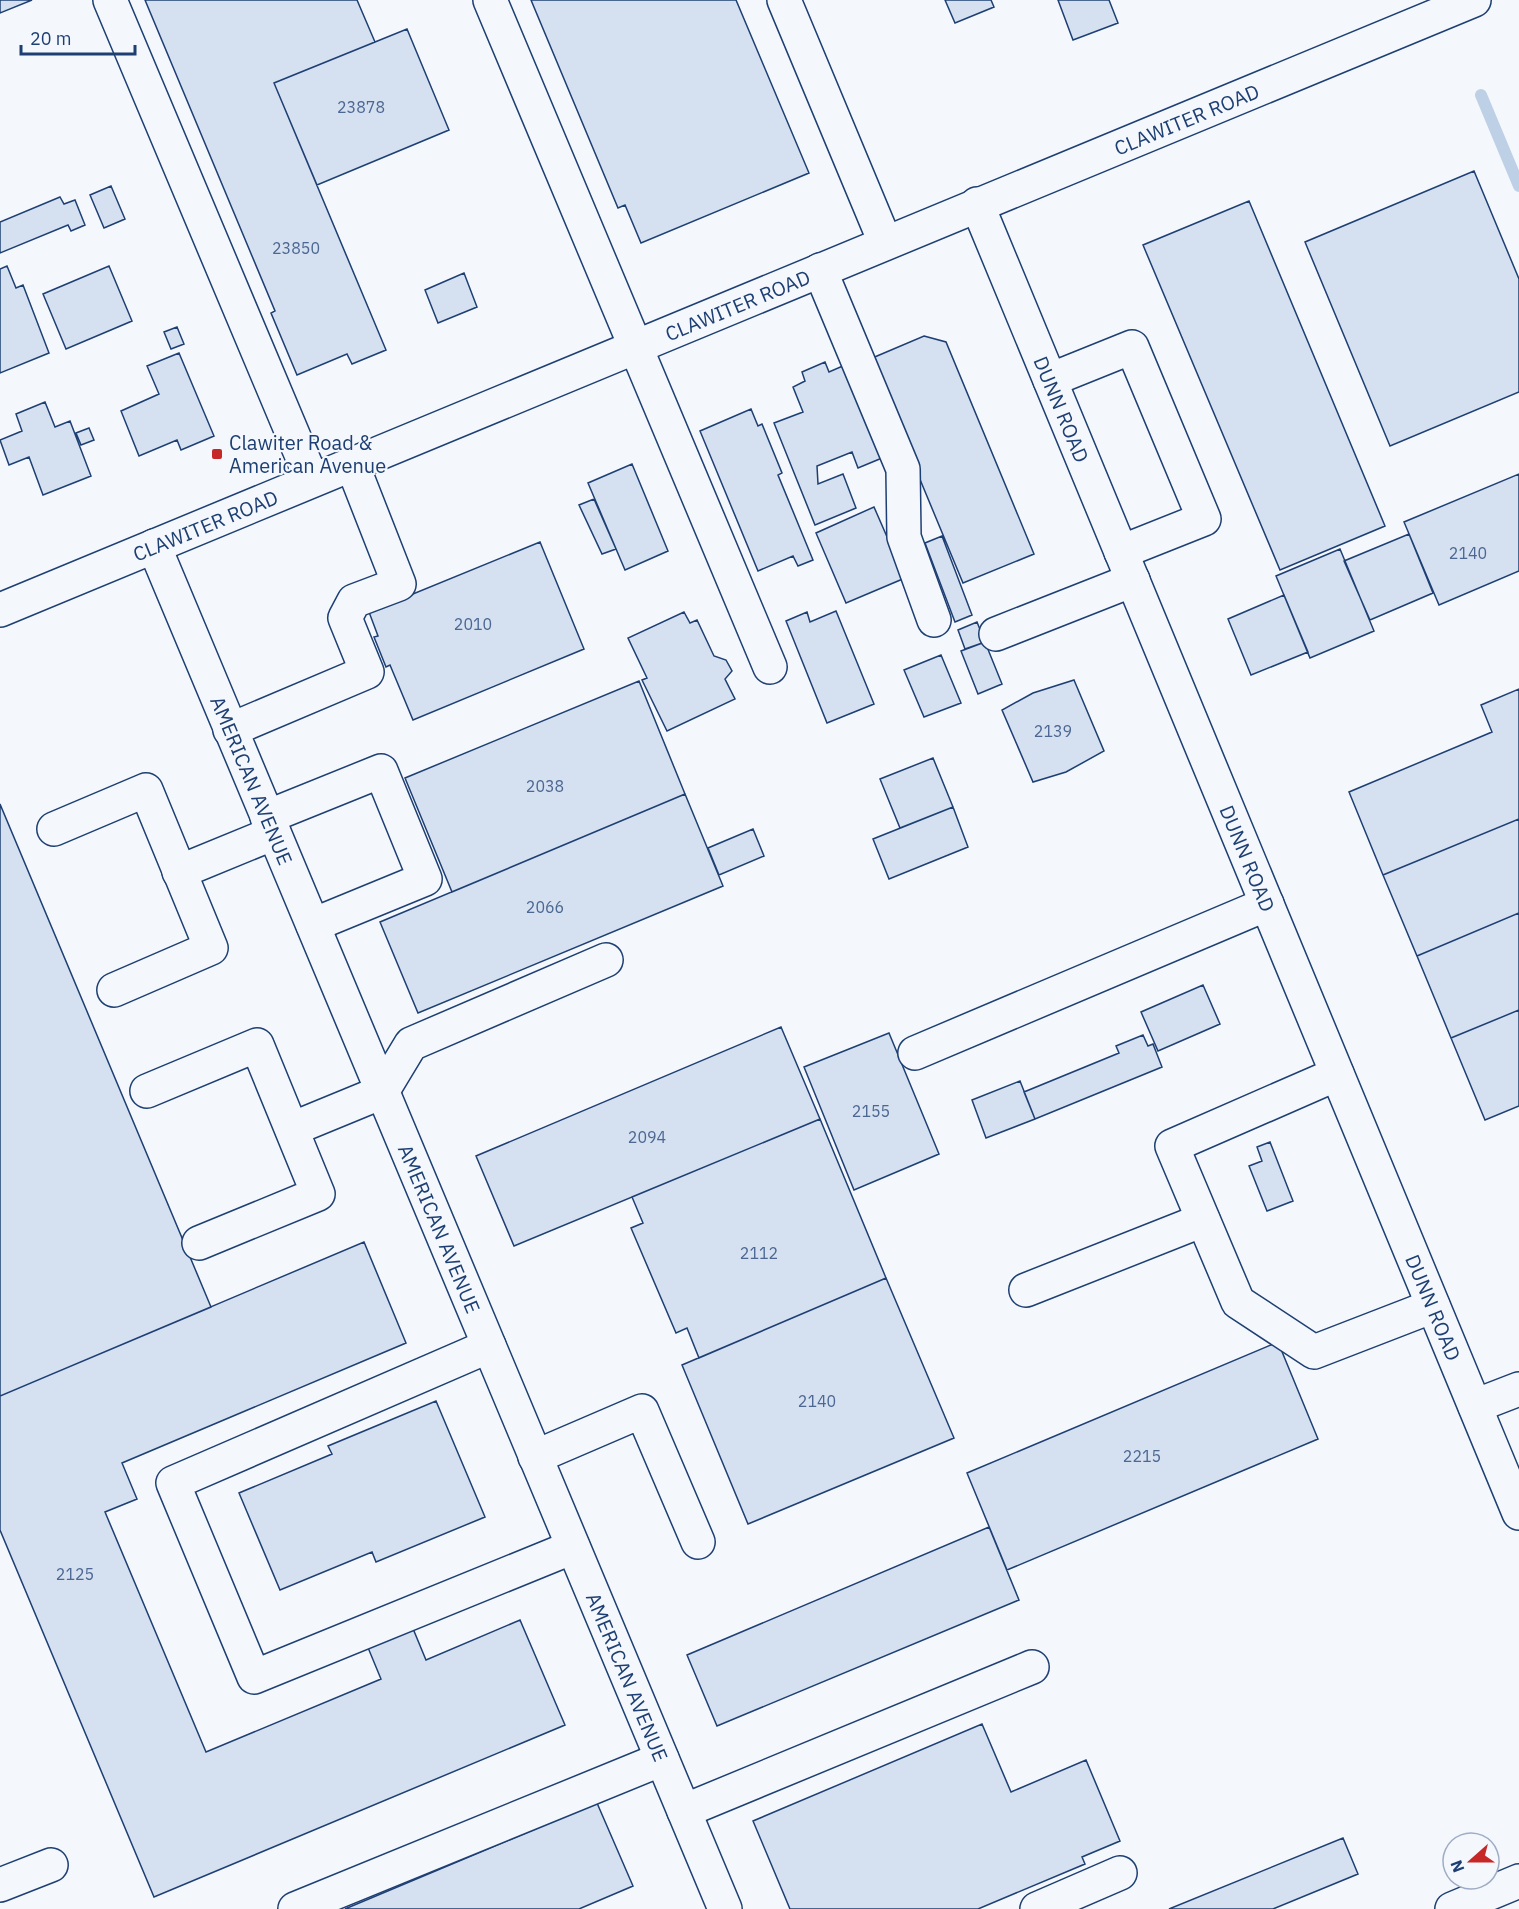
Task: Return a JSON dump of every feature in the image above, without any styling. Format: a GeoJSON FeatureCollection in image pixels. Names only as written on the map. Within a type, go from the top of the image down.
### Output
{"type":"FeatureCollection","features":[{"type":"Feature","properties":{"kind":"street"},"geometry":{"type":"LineString","coordinates":[[110,0],[312,480]]}},
{"type":"Feature","properties":{"kind":"street"},"geometry":{"type":"LineString","coordinates":[[490,0],[637,345],[770,668]]}},
{"type":"Feature","properties":{"kind":"street"},"geometry":{"type":"LineString","coordinates":[[783,0],[885,243]]}},
{"type":"Feature","properties":{"kind":"street","name":"CLAWITER ROAD"},"geometry":{"type":"LineString","coordinates":[[0,610],[885,243],[1437,7],[1474,0]]}},
{"type":"Feature","properties":{"kind":"street","name":"DUNN ROAD"},"geometry":{"type":"LineString","coordinates":[[977,204],[1519,1513]]}},
{"type":"Feature","properties":{"kind":"street"},"geometry":{"type":"LineString","coordinates":[[820,270],[903,469],[904,537],[934,620]]}},
{"type":"Feature","properties":{"kind":"street"},"geometry":{"type":"LineString","coordinates":[[996,634],[1127,566],[1204,519],[1132,347],[1050,380]]}},
{"type":"Feature","properties":{"kind":"street"},"geometry":{"type":"LineString","coordinates":[[230,730],[367,672],[345,618],[354,601],[399,584],[352,464]]}},
{"type":"Feature","properties":{"kind":"street","name":"AMERICAN AVENUE"},"geometry":{"type":"LineString","coordinates":[[154,546],[725,1909]]}},
{"type":"Feature","properties":{"kind":"street"},"geometry":{"type":"LineString","coordinates":[[179,872],[381,771],[425,879],[313,925]]}},
{"type":"Feature","properties":{"kind":"street"},"geometry":{"type":"LineString","coordinates":[[54,829],[146,790],[211,948],[114,990]]}},
{"type":"Feature","properties":{"kind":"street"},"geometry":{"type":"LineString","coordinates":[[915,1053],[1267,904]]}},
{"type":"Feature","properties":{"kind":"street"},"geometry":{"type":"LineString","coordinates":[[292,1129],[382,1092],[411,1044],[606,960]]}},
{"type":"Feature","properties":{"kind":"street"},"geometry":{"type":"LineString","coordinates":[[147,1091],[257,1044],[318,1194],[199,1243]]}},
{"type":"Feature","properties":{"kind":"street"},"geometry":{"type":"LineString","coordinates":[[1337,1074],[1172,1146],[1238,1302],[1314,1352],[1433,1306]]}},
{"type":"Feature","properties":{"kind":"street"},"geometry":{"type":"LineString","coordinates":[[1026,1290],[1203,1220]]}},
{"type":"Feature","properties":{"kind":"street"},"geometry":{"type":"LineString","coordinates":[[489,1346],[173,1483],[254,1677],[573,1547]]}},
{"type":"Feature","properties":{"kind":"street"},"geometry":{"type":"LineString","coordinates":[[1475,1406],[1519,1389]]}},
{"type":"Feature","properties":{"kind":"street"},"geometry":{"type":"LineString","coordinates":[[535,1458],[642,1411],[698,1542]]}},
{"type":"Feature","properties":{"kind":"street"},"geometry":{"type":"LineString","coordinates":[[684,1811],[1032,1667]]}},
{"type":"Feature","properties":{"kind":"street"},"geometry":{"type":"LineString","coordinates":[[295,1909],[662,1759]]}},
{"type":"Feature","properties":{"kind":"street"},"geometry":{"type":"LineString","coordinates":[[0,1885],[51,1865]]}},
{"type":"Feature","properties":{"kind":"street"},"geometry":{"type":"LineString","coordinates":[[1036,1909],[1120,1873]]}},
{"type":"Feature","properties":{"kind":"street"},"geometry":{"type":"LineString","coordinates":[[1452,1909],[1519,1881]]}},
{"type":"Feature","properties":{"kind":"building"},"geometry":{"type":"Polygon","coordinates":[[[0,0],[32,0],[0,13],[0,0]]]}},
{"type":"Feature","properties":{"kind":"building"},"geometry":{"type":"Polygon","coordinates":[[[145,0],[357,0],[375,42],[274,83],[386,350],[352,364],[347,354],[297,375],[271,313],[275,311],[145,0]]]}},
{"type":"Feature","properties":{"kind":"building"},"geometry":{"type":"Polygon","coordinates":[[[531,0],[736,0],[809,173],[641,243],[625,205],[618,208],[531,0]]]}},
{"type":"Feature","properties":{"kind":"building"},"geometry":{"type":"Polygon","coordinates":[[[945,0],[991,0],[994,7],[955,23],[945,0]]]}},
{"type":"Feature","properties":{"kind":"building"},"geometry":{"type":"Polygon","coordinates":[[[1058,0],[1109,0],[1118,23],[1073,40],[1058,0]]]}},
{"type":"Feature","properties":{"kind":"building"},"geometry":{"type":"Polygon","coordinates":[[[407,29],[449,130],[317,185],[274,83],[407,29]]]}},
{"type":"Feature","properties":{"kind":"building"},"geometry":{"type":"Polygon","coordinates":[[[1474,171],[1519,279],[1519,392],[1390,446],[1305,242],[1474,171]]]}},
{"type":"Feature","properties":{"kind":"building"},"geometry":{"type":"Polygon","coordinates":[[[111,186],[125,219],[104,228],[90,195],[111,186]]]}},
{"type":"Feature","properties":{"kind":"building"},"geometry":{"type":"Polygon","coordinates":[[[60,197],[64,204],[75,200],[85,225],[71,231],[68,225],[0,253],[0,222],[60,197]]]}},
{"type":"Feature","properties":{"kind":"building"},"geometry":{"type":"Polygon","coordinates":[[[1249,201],[1385,526],[1280,570],[1143,245],[1249,201]]]}},
{"type":"Feature","properties":{"kind":"building"},"geometry":{"type":"Polygon","coordinates":[[[7,266],[16,288],[23,285],[49,353],[0,373],[0,269],[7,266]]]}},
{"type":"Feature","properties":{"kind":"building"},"geometry":{"type":"Polygon","coordinates":[[[109,266],[132,321],[66,349],[43,294],[109,266]]]}},
{"type":"Feature","properties":{"kind":"building"},"geometry":{"type":"Polygon","coordinates":[[[464,273],[477,307],[438,323],[425,290],[464,273]]]}},
{"type":"Feature","properties":{"kind":"building"},"geometry":{"type":"Polygon","coordinates":[[[177,327],[184,344],[171,349],[164,332],[177,327]]]}},
{"type":"Feature","properties":{"kind":"building"},"geometry":{"type":"Polygon","coordinates":[[[924,336],[946,342],[1034,554],[963,583],[870,359],[924,336]]]}},
{"type":"Feature","properties":{"kind":"building"},"geometry":{"type":"Polygon","coordinates":[[[179,353],[214,436],[181,450],[177,440],[139,456],[121,411],[159,394],[147,366],[179,353]]]}},
{"type":"Feature","properties":{"kind":"building"},"geometry":{"type":"Polygon","coordinates":[[[825,362],[829,372],[845,365],[882,458],[858,468],[852,452],[817,466],[818,484],[843,474],[856,508],[815,525],[774,423],[803,412],[793,387],[805,381],[802,372],[825,362]]]}},
{"type":"Feature","properties":{"kind":"building"},"geometry":{"type":"Polygon","coordinates":[[[45,402],[55,427],[70,421],[91,476],[43,495],[29,457],[9,465],[0,440],[22,431],[16,414],[45,402]]]}},
{"type":"Feature","properties":{"kind":"building"},"geometry":{"type":"Polygon","coordinates":[[[751,409],[758,426],[762,424],[782,473],[778,475],[813,560],[798,566],[793,556],[758,571],[700,431],[751,409]]]}},
{"type":"Feature","properties":{"kind":"building"},"geometry":{"type":"Polygon","coordinates":[[[89,428],[94,440],[81,445],[76,433],[89,428]]]}},
{"type":"Feature","properties":{"kind":"building"},"geometry":{"type":"Polygon","coordinates":[[[632,464],[668,551],[625,570],[588,483],[632,464]]]}},
{"type":"Feature","properties":{"kind":"building"},"geometry":{"type":"Polygon","coordinates":[[[1519,474],[1519,571],[1439,605],[1404,522],[1519,474]]]}},
{"type":"Feature","properties":{"kind":"building"},"geometry":{"type":"Polygon","coordinates":[[[594,499],[616,549],[602,554],[579,505],[594,499]]]}},
{"type":"Feature","properties":{"kind":"building"},"geometry":{"type":"Polygon","coordinates":[[[874,507],[905,578],[846,603],[816,533],[874,507]]]}},
{"type":"Feature","properties":{"kind":"building"},"geometry":{"type":"Polygon","coordinates":[[[1409,534],[1433,593],[1370,620],[1344,561],[1409,534]]]}},
{"type":"Feature","properties":{"kind":"building"},"geometry":{"type":"Polygon","coordinates":[[[942,536],[972,615],[955,622],[925,543],[942,536]]]}},
{"type":"Feature","properties":{"kind":"building"},"geometry":{"type":"Polygon","coordinates":[[[540,542],[584,649],[413,720],[390,665],[386,667],[374,637],[378,636],[369,612],[540,542]]]}},
{"type":"Feature","properties":{"kind":"building"},"geometry":{"type":"Polygon","coordinates":[[[1340,549],[1374,631],[1310,658],[1276,576],[1340,549]]]}},
{"type":"Feature","properties":{"kind":"building"},"geometry":{"type":"Polygon","coordinates":[[[1284,595],[1308,652],[1251,675],[1228,619],[1284,595]]]}},
{"type":"Feature","properties":{"kind":"building"},"geometry":{"type":"Polygon","coordinates":[[[836,611],[874,704],[827,723],[786,621],[807,612],[810,622],[836,611]]]}},
{"type":"Feature","properties":{"kind":"building"},"geometry":{"type":"Polygon","coordinates":[[[684,612],[690,623],[697,620],[714,656],[726,660],[732,671],[725,679],[735,699],[667,731],[642,680],[647,678],[628,638],[684,612]]]}},
{"type":"Feature","properties":{"kind":"building"},"geometry":{"type":"Polygon","coordinates":[[[977,622],[985,642],[965,649],[958,630],[977,622]]]}},
{"type":"Feature","properties":{"kind":"building"},"geometry":{"type":"Polygon","coordinates":[[[985,642],[1002,684],[978,694],[961,651],[985,642]]]}},
{"type":"Feature","properties":{"kind":"building"},"geometry":{"type":"Polygon","coordinates":[[[941,655],[961,703],[924,717],[904,670],[941,655]]]}},
{"type":"Feature","properties":{"kind":"building"},"geometry":{"type":"Polygon","coordinates":[[[1074,680],[1104,751],[1066,772],[1033,782],[1002,710],[1033,693],[1074,680]]]}},
{"type":"Feature","properties":{"kind":"building"},"geometry":{"type":"Polygon","coordinates":[[[639,681],[685,794],[452,892],[405,778],[639,681]]]}},
{"type":"Feature","properties":{"kind":"building"},"geometry":{"type":"Polygon","coordinates":[[[1519,689],[1519,819],[1383,875],[1349,792],[1492,732],[1481,705],[1519,689]]]}},
{"type":"Feature","properties":{"kind":"building"},"geometry":{"type":"Polygon","coordinates":[[[933,758],[953,807],[900,828],[880,779],[933,758]]]}},
{"type":"Feature","properties":{"kind":"building"},"geometry":{"type":"Polygon","coordinates":[[[685,794],[723,886],[418,1013],[380,922],[685,794]]]}},
{"type":"Feature","properties":{"kind":"building"},"geometry":{"type":"Polygon","coordinates":[[[0,804],[211,1307],[0,1396],[0,804]]]}},
{"type":"Feature","properties":{"kind":"building"},"geometry":{"type":"Polygon","coordinates":[[[953,807],[968,847],[889,879],[873,839],[953,807]]]}},
{"type":"Feature","properties":{"kind":"building"},"geometry":{"type":"Polygon","coordinates":[[[1519,819],[1519,913],[1417,956],[1383,875],[1519,819]]]}},
{"type":"Feature","properties":{"kind":"building"},"geometry":{"type":"Polygon","coordinates":[[[753,829],[764,856],[719,875],[708,848],[753,829]]]}},
{"type":"Feature","properties":{"kind":"building"},"geometry":{"type":"Polygon","coordinates":[[[1519,913],[1519,1010],[1451,1038],[1417,956],[1519,913]]]}},
{"type":"Feature","properties":{"kind":"building"},"geometry":{"type":"Polygon","coordinates":[[[1203,985],[1220,1024],[1158,1051],[1141,1012],[1203,985]]]}},
{"type":"Feature","properties":{"kind":"building"},"geometry":{"type":"Polygon","coordinates":[[[1519,1010],[1519,1106],[1485,1120],[1451,1038],[1519,1010]]]}},
{"type":"Feature","properties":{"kind":"building"},"geometry":{"type":"Polygon","coordinates":[[[781,1027],[820,1119],[514,1246],[476,1156],[781,1027]]]}},
{"type":"Feature","properties":{"kind":"building"},"geometry":{"type":"Polygon","coordinates":[[[889,1033],[939,1154],[854,1190],[804,1067],[889,1033]]]}},
{"type":"Feature","properties":{"kind":"building"},"geometry":{"type":"Polygon","coordinates":[[[1143,1035],[1148,1046],[1153,1044],[1162,1067],[1035,1119],[1024,1092],[1119,1053],[1116,1046],[1143,1035]]]}},
{"type":"Feature","properties":{"kind":"building"},"geometry":{"type":"Polygon","coordinates":[[[1020,1081],[1035,1119],[986,1138],[972,1100],[1020,1081]]]}},
{"type":"Feature","properties":{"kind":"building"},"geometry":{"type":"Polygon","coordinates":[[[820,1119],[886,1278],[699,1358],[687,1328],[676,1333],[631,1228],[643,1223],[632,1197],[820,1119]]]}},
{"type":"Feature","properties":{"kind":"building"},"geometry":{"type":"Polygon","coordinates":[[[1270,1142],[1293,1201],[1267,1211],[1249,1166],[1262,1161],[1257,1147],[1270,1142]]]}},
{"type":"Feature","properties":{"kind":"building"},"geometry":{"type":"Polygon","coordinates":[[[364,1242],[406,1343],[122,1463],[137,1499],[105,1512],[206,1752],[381,1679],[364,1638],[409,1619],[426,1660],[520,1620],[565,1725],[154,1897],[0,1530],[0,1396],[364,1242]]]}},
{"type":"Feature","properties":{"kind":"building"},"geometry":{"type":"Polygon","coordinates":[[[886,1278],[954,1438],[748,1524],[682,1365],[886,1278]]]}},
{"type":"Feature","properties":{"kind":"building"},"geometry":{"type":"Polygon","coordinates":[[[1278,1342],[1318,1439],[1007,1570],[967,1473],[1278,1342]]]}},
{"type":"Feature","properties":{"kind":"building"},"geometry":{"type":"Polygon","coordinates":[[[436,1401],[485,1517],[376,1562],[372,1552],[280,1590],[239,1493],[332,1454],[328,1446],[436,1401]]]}},
{"type":"Feature","properties":{"kind":"building"},"geometry":{"type":"Polygon","coordinates":[[[989,1527],[1019,1600],[717,1726],[687,1655],[989,1527]]]}},
{"type":"Feature","properties":{"kind":"building"},"geometry":{"type":"Polygon","coordinates":[[[982,1724],[1011,1792],[1086,1760],[1120,1841],[1082,1857],[1085,1864],[978,1909],[790,1909],[753,1821],[982,1724]]]}},
{"type":"Feature","properties":{"kind":"building"},"geometry":{"type":"Polygon","coordinates":[[[597,1803],[633,1886],[579,1909],[345,1909],[597,1803]]]}},
{"type":"Feature","properties":{"kind":"building"},"geometry":{"type":"Polygon","coordinates":[[[1343,1838],[1358,1874],[1273,1909],[1169,1909],[1343,1838]]]}},
{"type":"Feature","properties":{"kind":"waterway"},"geometry":{"type":"LineString","coordinates":[[1481,95],[1519,186]]}},
{"type":"Feature","properties":{"kind":"place","name":"Clawiter Road & American Avenue"},"geometry":{"type":"Point","coordinates":[217,454]}}]}
